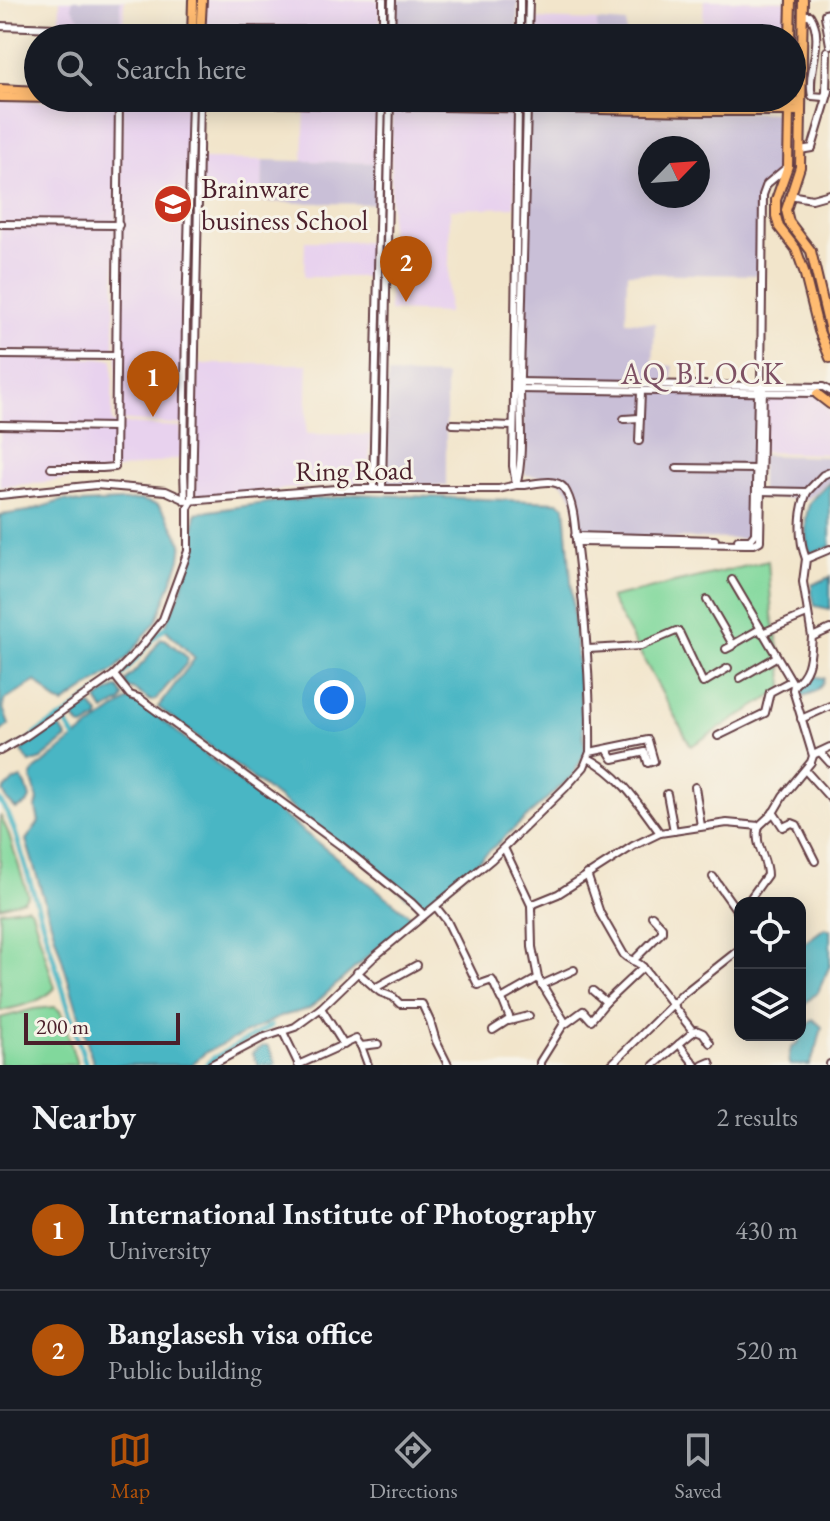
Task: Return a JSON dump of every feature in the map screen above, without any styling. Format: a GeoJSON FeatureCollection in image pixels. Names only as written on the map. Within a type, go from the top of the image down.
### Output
{"type":"FeatureCollection","features":[{"type":"Feature","properties":{"kind":"main road"},"geometry":{"type":"LineString","coordinates":[[192,24],[193,0]]}},
{"type":"Feature","properties":{"kind":"main road"},"geometry":{"type":"LineString","coordinates":[[201,24],[202,0]]}},
{"type":"Feature","properties":{"kind":"main road"},"geometry":{"type":"LineString","coordinates":[[790,24],[791,0]]}},
{"type":"Feature","properties":{"kind":"main road"},"geometry":{"type":"LineString","coordinates":[[803,0],[803,24]]}},
{"type":"Feature","properties":{"kind":"main road"},"geometry":{"type":"LineString","coordinates":[[0,89],[24,90]]}},
{"type":"Feature","properties":{"kind":"main road"},"geometry":{"type":"LineString","coordinates":[[0,97],[24,97]]}},
{"type":"Feature","properties":{"kind":"main road"},"geometry":{"type":"LineString","coordinates":[[789,112],[788,166],[775,204],[777,221],[796,249],[819,331],[830,358]]}},
{"type":"Feature","properties":{"kind":"main road"},"geometry":{"type":"LineString","coordinates":[[800,112],[799,172],[787,206],[788,218],[811,251],[830,331]]}},
{"type":"Feature","properties":{"kind":"main road"},"geometry":{"type":"LineString","coordinates":[[817,394],[830,404]]}},
{"type":"Feature","properties":{"kind":"street"},"geometry":{"type":"LineString","coordinates":[[383,0],[383,24]]}},
{"type":"Feature","properties":{"kind":"street"},"geometry":{"type":"LineString","coordinates":[[391,24],[392,0]]}},
{"type":"Feature","properties":{"kind":"street"},"geometry":{"type":"LineString","coordinates":[[520,0],[520,24]]}},
{"type":"Feature","properties":{"kind":"street"},"geometry":{"type":"LineString","coordinates":[[528,24],[529,0]]}},
{"type":"Feature","properties":{"kind":"street"},"geometry":{"type":"LineString","coordinates":[[803,15],[813,18],[815,28],[815,65],[810,87],[812,96],[817,98],[824,97],[826,93],[829,48],[825,14],[830,13]]}},
{"type":"Feature","properties":{"kind":"street"},"geometry":{"type":"LineString","coordinates":[[0,26],[24,27]]}},
{"type":"Feature","properties":{"kind":"street"},"geometry":{"type":"LineString","coordinates":[[800,150],[812,148],[830,88]]}},
{"type":"Feature","properties":{"kind":"street"},"geometry":{"type":"LineString","coordinates":[[51,468],[115,467],[119,112]]}},
{"type":"Feature","properties":{"kind":"street"},"geometry":{"type":"LineString","coordinates":[[189,500],[186,332],[195,112]]}},
{"type":"Feature","properties":{"kind":"street"},"geometry":{"type":"LineString","coordinates":[[0,751],[117,679],[163,619],[188,551],[195,332],[196,112]]}},
{"type":"Feature","properties":{"kind":"street"},"geometry":{"type":"LineString","coordinates":[[373,488],[386,112]]}},
{"type":"Feature","properties":{"kind":"street"},"geometry":{"type":"LineString","coordinates":[[382,488],[386,112]]}},
{"type":"Feature","properties":{"kind":"street"},"geometry":{"type":"LineString","coordinates":[[519,485],[517,386],[523,112]]}},
{"type":"Feature","properties":{"kind":"street"},"geometry":{"type":"LineString","coordinates":[[819,127],[830,125]]}},
{"type":"Feature","properties":{"kind":"street"},"geometry":{"type":"LineString","coordinates":[[211,1065],[262,1038],[306,1020],[357,972],[504,848],[584,767],[589,755],[588,649],[576,539],[754,544],[760,539],[763,195],[767,184],[788,166]]}},
{"type":"Feature","properties":{"kind":"street"},"geometry":{"type":"LineString","coordinates":[[790,195],[812,199],[830,194]]}},
{"type":"Feature","properties":{"kind":"street"},"geometry":{"type":"LineString","coordinates":[[0,224],[119,225]]}},
{"type":"Feature","properties":{"kind":"street"},"geometry":{"type":"LineString","coordinates":[[186,332],[195,332]]}},
{"type":"Feature","properties":{"kind":"street"},"geometry":{"type":"LineString","coordinates":[[0,355],[116,356]]}},
{"type":"Feature","properties":{"kind":"street"},"geometry":{"type":"LineString","coordinates":[[376,384],[384,385]]}},
{"type":"Feature","properties":{"kind":"street"},"geometry":{"type":"LineString","coordinates":[[517,386],[823,387],[830,391]]}},
{"type":"Feature","properties":{"kind":"street"},"geometry":{"type":"LineString","coordinates":[[517,386],[641,392],[658,388]]}},
{"type":"Feature","properties":{"kind":"street"},"geometry":{"type":"LineString","coordinates":[[517,386],[513,466],[519,485]]}},
{"type":"Feature","properties":{"kind":"street"},"geometry":{"type":"LineString","coordinates":[[761,388],[817,394],[830,391]]}},
{"type":"Feature","properties":{"kind":"street"},"geometry":{"type":"LineString","coordinates":[[639,441],[641,392]]}},
{"type":"Feature","properties":{"kind":"street"},"geometry":{"type":"LineString","coordinates":[[624,419],[639,418]]}},
{"type":"Feature","properties":{"kind":"street"},"geometry":{"type":"LineString","coordinates":[[453,424],[513,426]]}},
{"type":"Feature","properties":{"kind":"street"},"geometry":{"type":"LineString","coordinates":[[0,425],[115,427]]}},
{"type":"Feature","properties":{"kind":"street"},"geometry":{"type":"LineString","coordinates":[[375,428],[383,427]]}},
{"type":"Feature","properties":{"kind":"street"},"geometry":{"type":"LineString","coordinates":[[677,468],[759,469]]}},
{"type":"Feature","properties":{"kind":"street"},"geometry":{"type":"LineString","coordinates":[[718,736],[765,713],[770,692],[800,680],[810,667],[812,637],[803,582],[806,559],[802,547],[802,503],[807,492],[830,472]]}},
{"type":"Feature","properties":{"kind":"street","name":"Ring Road"},"geometry":{"type":"LineString","coordinates":[[0,495],[96,485],[166,491],[189,500],[336,489],[499,489],[552,482],[564,488],[573,515],[576,539]]}},
{"type":"Feature","properties":{"kind":"street"},"geometry":{"type":"LineString","coordinates":[[759,491],[807,492]]}},
{"type":"Feature","properties":{"kind":"street"},"geometry":{"type":"LineString","coordinates":[[806,559],[830,549]]}},
{"type":"Feature","properties":{"kind":"street"},"geometry":{"type":"LineString","coordinates":[[732,580],[792,683],[801,719],[817,753],[830,763]]}},
{"type":"Feature","properties":{"kind":"street"},"geometry":{"type":"LineString","coordinates":[[707,600],[729,647],[807,614]]}},
{"type":"Feature","properties":{"kind":"street"},"geometry":{"type":"LineString","coordinates":[[812,637],[830,629]]}},
{"type":"Feature","properties":{"kind":"street"},"geometry":{"type":"LineString","coordinates":[[588,649],[641,646],[676,631],[703,683],[728,668]]}},
{"type":"Feature","properties":{"kind":"street"},"geometry":{"type":"LineString","coordinates":[[740,678],[776,657]]}},
{"type":"Feature","properties":{"kind":"street"},"geometry":{"type":"LineString","coordinates":[[117,679],[130,695],[139,698],[340,845],[424,915]]}},
{"type":"Feature","properties":{"kind":"street"},"geometry":{"type":"LineString","coordinates":[[801,719],[830,706]]}},
{"type":"Feature","properties":{"kind":"street"},"geometry":{"type":"LineString","coordinates":[[589,755],[607,749],[648,740],[654,761],[648,763],[645,752],[613,759],[607,749]]}},
{"type":"Feature","properties":{"kind":"street"},"geometry":{"type":"LineString","coordinates":[[751,897],[767,875],[757,840],[759,826],[817,753],[830,747]]}},
{"type":"Feature","properties":{"kind":"street"},"geometry":{"type":"LineString","coordinates":[[589,755],[619,780],[660,833]]}},
{"type":"Feature","properties":{"kind":"street"},"geometry":{"type":"LineString","coordinates":[[805,770],[830,798]]}},
{"type":"Feature","properties":{"kind":"street"},"geometry":{"type":"LineString","coordinates":[[695,787],[701,826]]}},
{"type":"Feature","properties":{"kind":"street"},"geometry":{"type":"LineString","coordinates":[[667,794],[674,831]]}},
{"type":"Feature","properties":{"kind":"street"},"geometry":{"type":"LineString","coordinates":[[773,812],[783,827],[792,823],[797,825],[815,861]]}},
{"type":"Feature","properties":{"kind":"street"},"geometry":{"type":"LineString","coordinates":[[531,905],[558,894],[633,846],[660,833],[727,823],[759,826]]}},
{"type":"Feature","properties":{"kind":"street"},"geometry":{"type":"LineString","coordinates":[[504,848],[531,905],[532,947],[540,982],[564,1018],[564,1025]]}},
{"type":"Feature","properties":{"kind":"street"},"geometry":{"type":"LineString","coordinates":[[587,874],[606,925],[624,955],[643,967],[692,1033]]}},
{"type":"Feature","properties":{"kind":"street"},"geometry":{"type":"LineString","coordinates":[[713,877],[734,907]]}},
{"type":"Feature","properties":{"kind":"street"},"geometry":{"type":"LineString","coordinates":[[436,907],[447,921],[477,984],[492,980],[510,1017],[509,1021]]}},
{"type":"Feature","properties":{"kind":"street"},"geometry":{"type":"LineString","coordinates":[[633,961],[662,932],[662,927],[652,916]]}},
{"type":"Feature","properties":{"kind":"street"},"geometry":{"type":"LineString","coordinates":[[611,1065],[672,1004],[734,954]]}},
{"type":"Feature","properties":{"kind":"street"},"geometry":{"type":"LineString","coordinates":[[375,988],[417,965]]}},
{"type":"Feature","properties":{"kind":"street"},"geometry":{"type":"LineString","coordinates":[[540,1065],[564,1025],[583,1011],[591,1020],[643,967]]}},
{"type":"Feature","properties":{"kind":"street"},"geometry":{"type":"LineString","coordinates":[[502,999],[574,970]]}},
{"type":"Feature","properties":{"kind":"street"},"geometry":{"type":"LineString","coordinates":[[357,972],[381,993],[393,997],[400,1004],[422,1004],[448,1065]]}},
{"type":"Feature","properties":{"kind":"street"},"geometry":{"type":"LineString","coordinates":[[593,991],[606,1002]]}},
{"type":"Feature","properties":{"kind":"street"},"geometry":{"type":"LineString","coordinates":[[321,1008],[344,1045]]}},
{"type":"Feature","properties":{"kind":"street"},"geometry":{"type":"LineString","coordinates":[[493,1030],[509,1021],[529,1016]]}},
{"type":"Feature","properties":{"kind":"street"},"geometry":{"type":"LineString","coordinates":[[654,1065],[696,1030],[703,1033],[710,1043]]}},
{"type":"Feature","properties":{"kind":"street"},"geometry":{"type":"LineString","coordinates":[[283,1032],[298,1065],[357,1039],[368,1065]]}},
{"type":"Feature","properties":{"kind":"street"},"geometry":{"type":"LineString","coordinates":[[361,1046],[378,1044]]}},
{"type":"Feature","properties":{"kind":"street"},"geometry":{"type":"LineString","coordinates":[[679,1044],[695,1065]]}},
{"type":"Feature","properties":{"kind":"street"},"geometry":{"type":"LineString","coordinates":[[703,1065],[710,1062],[711,1065]]}},
{"type":"Feature","properties":{"kind":"shaded area"},"geometry":{"type":"Polygon","coordinates":[[[60,0],[124,0],[123,24],[59,24],[60,0]]]}},
{"type":"Feature","properties":{"kind":"shaded area"},"geometry":{"type":"Polygon","coordinates":[[[72,0],[120,0],[120,22],[85,24],[72,8],[72,0]]]}},
{"type":"Feature","properties":{"kind":"shaded area"},"geometry":{"type":"Polygon","coordinates":[[[204,0],[380,0],[380,24],[203,24],[204,0]]]}},
{"type":"Feature","properties":{"kind":"shaded area"},"geometry":{"type":"Polygon","coordinates":[[[397,0],[518,0],[517,24],[396,24],[397,0]]]}},
{"type":"Feature","properties":{"kind":"shaded area"},"geometry":{"type":"Polygon","coordinates":[[[704,0],[789,1],[788,24],[703,24],[704,0]]]}},
{"type":"Feature","properties":{"kind":"shaded area"},"geometry":{"type":"Polygon","coordinates":[[[531,19],[597,21],[597,24],[531,24],[531,19]]]}},
{"type":"Feature","properties":{"kind":"shaded area"},"geometry":{"type":"Polygon","coordinates":[[[597,21],[626,23],[626,24],[597,24],[597,21]]]}},
{"type":"Feature","properties":{"kind":"shaded area"},"geometry":{"type":"Polygon","coordinates":[[[0,100],[24,101],[24,112],[117,112],[114,353],[0,351],[0,100]]]}},
{"type":"Feature","properties":{"kind":"shaded area"},"geometry":{"type":"Polygon","coordinates":[[[122,112],[190,112],[184,425],[116,420],[122,112]]]}},
{"type":"Feature","properties":{"kind":"shaded area"},"geometry":{"type":"Polygon","coordinates":[[[305,112],[379,112],[378,163],[303,161],[305,112]]]}},
{"type":"Feature","properties":{"kind":"shaded area"},"geometry":{"type":"Polygon","coordinates":[[[392,112],[517,112],[514,207],[450,209],[448,313],[389,311],[392,112]]]}},
{"type":"Feature","properties":{"kind":"shaded area"},"geometry":{"type":"Polygon","coordinates":[[[529,112],[787,113],[785,172],[760,194],[758,275],[627,273],[626,321],[655,323],[653,365],[673,366],[672,387],[523,384],[524,222],[529,112]]]}},
{"type":"Feature","properties":{"kind":"shaded area"},"geometry":{"type":"Polygon","coordinates":[[[202,159],[263,160],[262,202],[200,203],[202,159]]]}},
{"type":"Feature","properties":{"kind":"shaded area"},"geometry":{"type":"Polygon","coordinates":[[[263,160],[378,163],[377,204],[262,202],[263,160]]]}},
{"type":"Feature","properties":{"kind":"shaded area"},"geometry":{"type":"Polygon","coordinates":[[[305,241],[377,242],[376,277],[304,277],[305,241]]]}},
{"type":"Feature","properties":{"kind":"shaded area"},"geometry":{"type":"Polygon","coordinates":[[[0,355],[113,359],[112,423],[181,427],[181,458],[64,480],[0,487],[0,355]]]}},
{"type":"Feature","properties":{"kind":"shaded area"},"geometry":{"type":"Polygon","coordinates":[[[198,364],[308,364],[306,434],[371,435],[368,481],[195,498],[198,364]]]}},
{"type":"Feature","properties":{"kind":"shaded area"},"geometry":{"type":"Polygon","coordinates":[[[388,374],[446,376],[446,486],[386,485],[388,374]]]}},
{"type":"Feature","properties":{"kind":"shaded area"},"geometry":{"type":"Polygon","coordinates":[[[522,387],[758,392],[753,539],[578,537],[570,492],[557,480],[525,475],[522,387]]]}},
{"type":"Feature","properties":{"kind":"shaded area"},"geometry":{"type":"Polygon","coordinates":[[[762,392],[813,392],[830,410],[830,454],[761,452],[762,392]]]}},
{"type":"Feature","properties":{"kind":"shaded area"},"geometry":{"type":"Polygon","coordinates":[[[761,455],[830,457],[830,480],[808,499],[761,498],[761,455]]]}},
{"type":"Feature","properties":{"kind":"green space"},"geometry":{"type":"Polygon","coordinates":[[[768,561],[783,689],[691,746],[610,598],[768,561]]]}},
{"type":"Feature","properties":{"kind":"green space"},"geometry":{"type":"Polygon","coordinates":[[[0,815],[28,895],[24,900],[0,907],[0,815]]]}},
{"type":"Feature","properties":{"kind":"green space"},"geometry":{"type":"Polygon","coordinates":[[[27,907],[32,911],[55,988],[37,1000],[0,1011],[0,911],[27,907]]]}},
{"type":"Feature","properties":{"kind":"green space"},"geometry":{"type":"Polygon","coordinates":[[[55,1007],[63,1018],[77,1065],[0,1065],[0,1018],[55,1007]]]}},
{"type":"Feature","properties":{"kind":"water"},"geometry":{"type":"Polygon","coordinates":[[[830,482],[830,547],[810,553],[807,513],[813,498],[830,482]]]}},
{"type":"Feature","properties":{"kind":"water"},"geometry":{"type":"Polygon","coordinates":[[[355,494],[558,502],[565,506],[585,753],[573,775],[424,910],[158,707],[195,658],[167,631],[166,626],[186,575],[196,513],[355,494]]]}},
{"type":"Feature","properties":{"kind":"water"},"geometry":{"type":"Polygon","coordinates":[[[64,500],[80,503],[140,500],[158,505],[182,543],[180,559],[157,620],[127,658],[63,704],[36,681],[4,700],[3,708],[9,725],[0,732],[0,515],[29,511],[64,500]]]}},
{"type":"Feature","properties":{"kind":"water"},"geometry":{"type":"Polygon","coordinates":[[[830,577],[830,609],[815,606],[812,585],[830,577]]]}},
{"type":"Feature","properties":{"kind":"water"},"geometry":{"type":"Polygon","coordinates":[[[161,639],[188,658],[187,663],[151,701],[128,688],[125,681],[161,639]]]}},
{"type":"Feature","properties":{"kind":"water"},"geometry":{"type":"Polygon","coordinates":[[[812,676],[824,678],[823,682],[810,694],[802,696],[802,687],[812,676]]]}},
{"type":"Feature","properties":{"kind":"water"},"geometry":{"type":"Polygon","coordinates":[[[116,688],[124,697],[104,711],[97,700],[116,688]]]}},
{"type":"Feature","properties":{"kind":"water"},"geometry":{"type":"Polygon","coordinates":[[[131,698],[412,917],[309,1009],[282,1016],[206,1052],[191,1065],[94,1065],[26,840],[39,822],[38,800],[31,777],[35,770],[131,698]]]}},
{"type":"Feature","properties":{"kind":"water"},"geometry":{"type":"Polygon","coordinates":[[[88,706],[99,714],[84,727],[74,717],[88,706]]]}},
{"type":"Feature","properties":{"kind":"water"},"geometry":{"type":"Polygon","coordinates":[[[57,727],[67,738],[41,759],[30,763],[21,750],[57,727]]]}},
{"type":"Feature","properties":{"kind":"water"},"geometry":{"type":"Polygon","coordinates":[[[21,778],[30,798],[27,804],[16,809],[3,791],[21,778]]]}},
{"type":"Feature","properties":{"kind":"water"},"geometry":{"type":"Polygon","coordinates":[[[825,928],[830,930],[830,965],[818,992],[806,1003],[806,969],[806,942],[825,928]]]}},
{"type":"Feature","properties":{"kind":"water"},"geometry":{"type":"Polygon","coordinates":[[[813,1019],[822,1027],[817,1047],[809,1065],[790,1065],[791,1048],[800,1041],[806,1041],[807,1026],[813,1019]]]}},
{"type":"Feature","properties":{"kind":"water"},"geometry":{"type":"Polygon","coordinates":[[[268,1046],[277,1065],[258,1065],[252,1053],[268,1046]]]}},
{"type":"Feature","properties":{"kind":"waterway"},"geometry":{"type":"LineString","coordinates":[[63,718],[119,679],[166,627]]}},
{"type":"Feature","properties":{"kind":"waterway"},"geometry":{"type":"LineString","coordinates":[[0,757],[63,718],[75,738]]}},
{"type":"Feature","properties":{"kind":"waterway"},"geometry":{"type":"LineString","coordinates":[[0,801],[15,832],[86,1065]]}},
{"type":"Feature","properties":{"kind":"waterway"},"geometry":{"type":"LineString","coordinates":[[206,1065],[271,1026]]}},
{"type":"Feature","properties":{"kind":"place","name":"Brainware business School"},"geometry":{"type":"Point","coordinates":[173,204]}},
{"type":"Feature","properties":{"kind":"place","name":"Banglasesh visa office"},"geometry":{"type":"Point","coordinates":[406,302]}},
{"type":"Feature","properties":{"kind":"place","name":"International Institute of Photography"},"geometry":{"type":"Point","coordinates":[153,417]}},
{"type":"Feature","properties":{"kind":"district","name":"AQ BLOCK"},"geometry":{"type":"Point","coordinates":[703,374]}}]}
